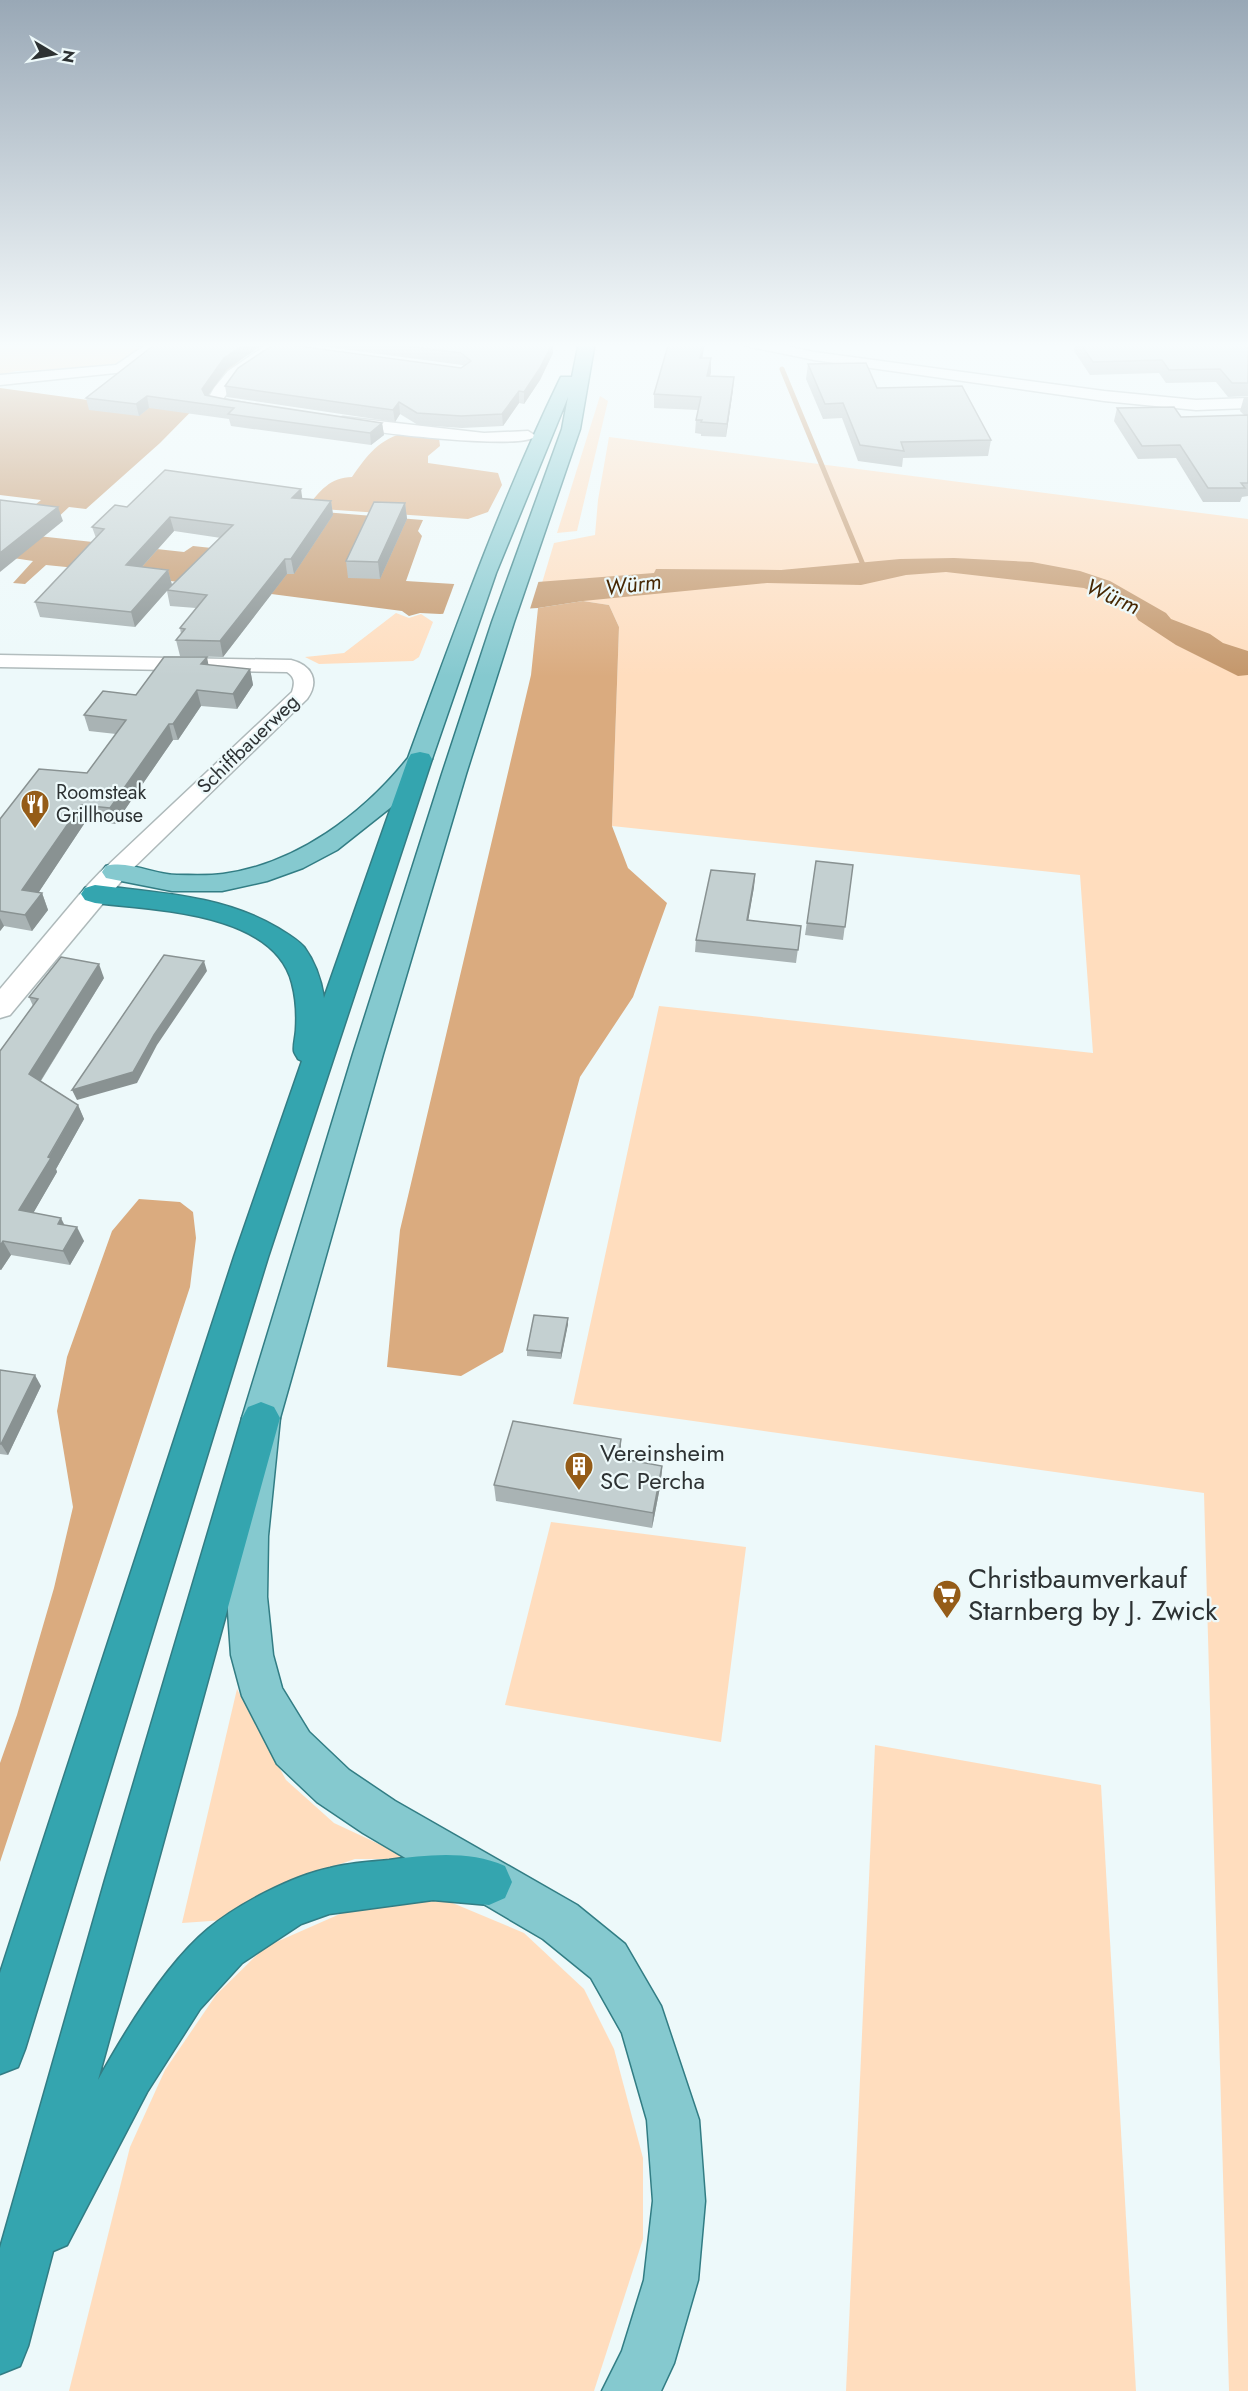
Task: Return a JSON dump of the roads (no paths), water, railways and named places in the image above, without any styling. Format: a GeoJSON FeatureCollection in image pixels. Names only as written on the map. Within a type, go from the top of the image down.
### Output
{"type":"FeatureCollection","features":[{"type":"Feature","properties":{"kind":"highway"},"geometry":{"type":"LineString","coordinates":[[0,2049],[303,1101],[420,759]]}},
{"type":"Feature","properties":{"kind":"highway"},"geometry":{"type":"LineString","coordinates":[[94,894],[189,906],[226,914],[262,929],[293,952],[305,976],[312,1015],[303,1101]]}},
{"type":"Feature","properties":{"kind":"highway"},"geometry":{"type":"LineString","coordinates":[[0,2346],[128,1880],[261,1418]]}},
{"type":"Feature","properties":{"kind":"highway"},"geometry":{"type":"LineString","coordinates":[[17,2286],[129,2074],[183,1992],[225,1946],[288,1905],[329,1890],[433,1877],[489,1882]]}},
{"type":"Feature","properties":{"kind":"main road"},"geometry":{"type":"LineString","coordinates":[[0,1008],[94,894],[115,872],[172,884],[222,882],[258,874],[294,862],[328,844],[381,803],[420,759],[466,624],[535,454]]}},
{"type":"Feature","properties":{"kind":"main road"},"geometry":{"type":"LineString","coordinates":[[562,454],[503,622],[368,1054],[261,1418],[248,1536],[248,1598],[252,1655],[263,1696],[293,1748],[333,1786],[379,1816],[560,1922],[608,1961],[644,2023],[673,2120],[679,2200],[671,2280],[646,2363],[630,2391]]}},
{"type":"Feature","properties":{"kind":"street","name":"Schiffbauerweg"},"geometry":{"type":"LineString","coordinates":[[0,661],[291,666],[299,670],[306,681],[305,688],[300,695],[115,872]]}},
{"type":"Feature","properties":{"kind":"water","name":"Würm"},"geometry":{"type":"Polygon","coordinates":[[[0,454],[148,454],[86,509],[69,507],[38,536],[184,552],[193,546],[268,554],[258,570],[267,571],[311,511],[423,520],[418,531],[422,536],[406,581],[486,586],[654,573],[656,569],[781,570],[900,559],[954,558],[1032,562],[1080,571],[1110,581],[1166,613],[1171,619],[1210,634],[1223,643],[1248,651],[1248,675],[1238,676],[1176,645],[1138,620],[1132,609],[1084,588],[946,572],[906,575],[861,585],[767,583],[583,601],[538,608],[440,614],[420,613],[409,616],[402,611],[155,579],[157,576],[46,565],[25,584],[13,583],[33,561],[0,556],[0,534],[41,500],[0,495],[0,454]]]}},
{"type":"Feature","properties":{"kind":"waterway"},"geometry":{"type":"LineString","coordinates":[[817,454],[866,572]]}},
{"type":"Feature","properties":{"kind":"place","name":"Roomsteak Grillhouse"},"geometry":{"type":"Point","coordinates":[35,830]}},
{"type":"Feature","properties":{"kind":"place","name":"Vereinsheim SC Percha"},"geometry":{"type":"Point","coordinates":[579,1492]}},
{"type":"Feature","properties":{"kind":"place","name":"Christbaumverkauf Starnberg by J. Zwick"},"geometry":{"type":"Point","coordinates":[947,1620]}}]}
